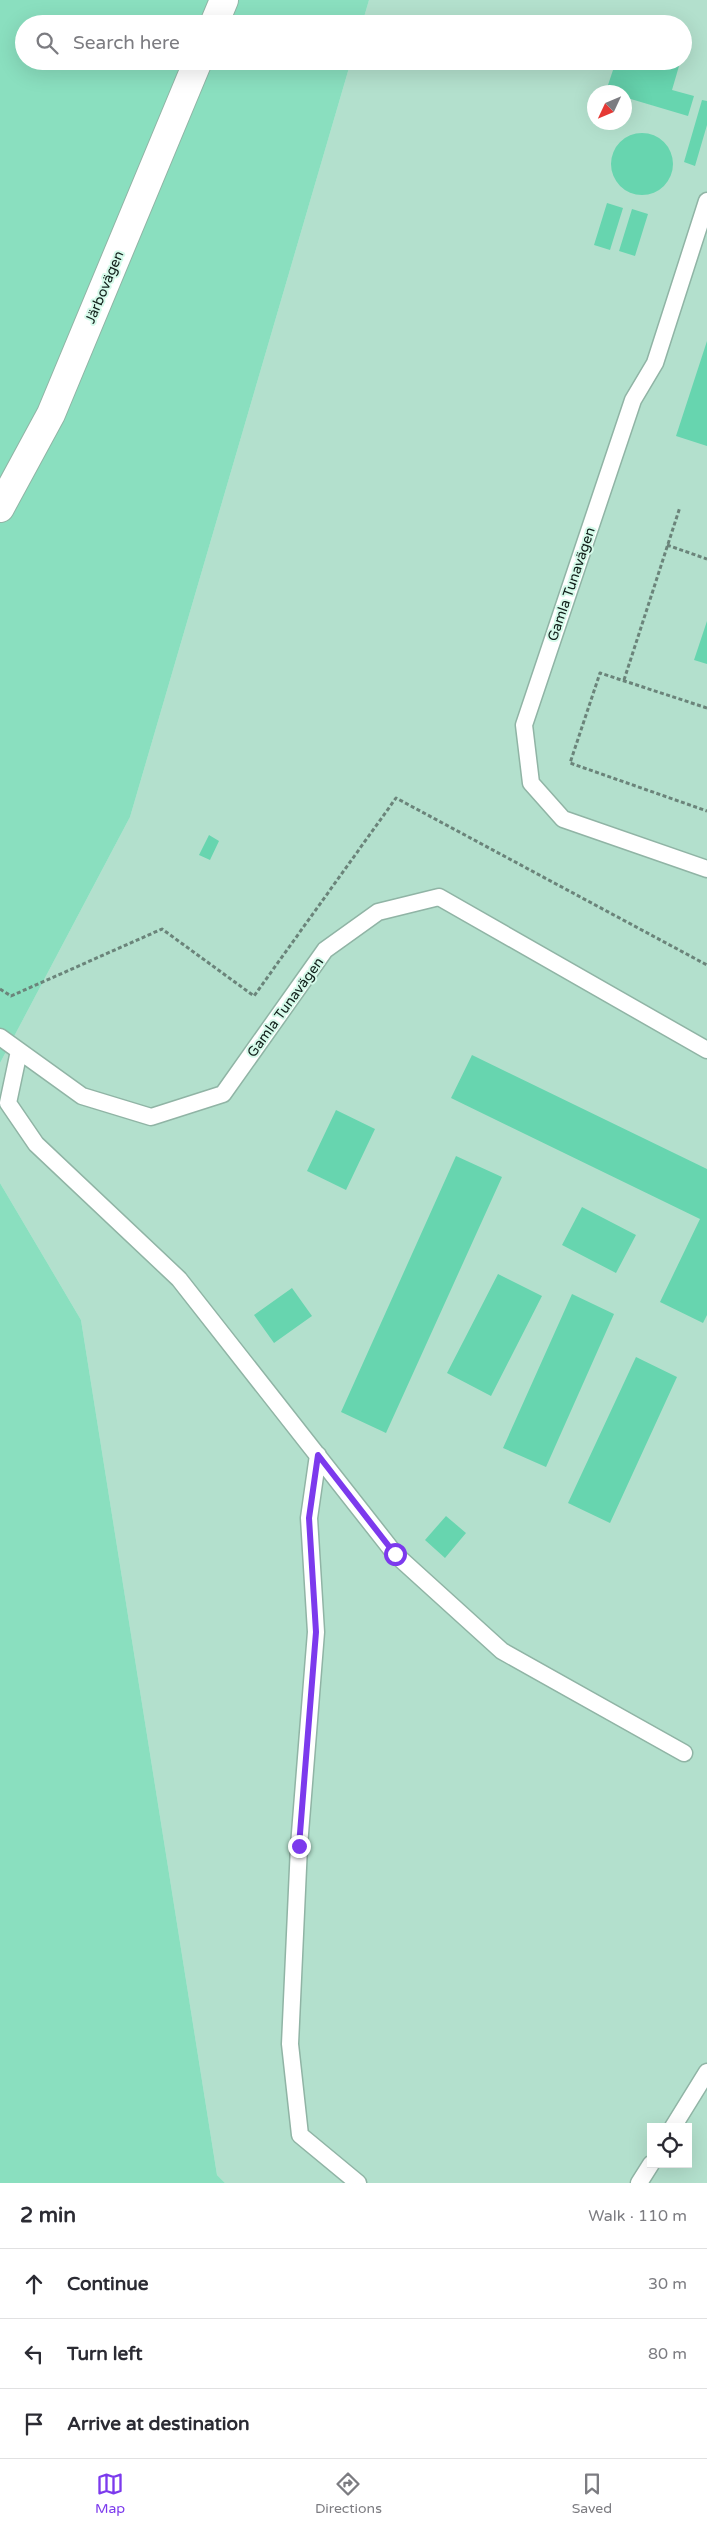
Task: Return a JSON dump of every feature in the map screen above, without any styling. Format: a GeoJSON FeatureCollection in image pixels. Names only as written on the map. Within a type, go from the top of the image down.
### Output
{"type":"FeatureCollection","features":[{"type":"Feature","properties":{"kind":"main road"},"geometry":{"type":"LineString","coordinates":[[218,15],[224,0]]}},
{"type":"Feature","properties":{"kind":"main road","name":"Järbovägen"},"geometry":{"type":"LineString","coordinates":[[0,508],[51,414],[194,70]]}},
{"type":"Feature","properties":{"kind":"lane","name":"Gamla Tunavägen"},"geometry":{"type":"LineString","coordinates":[[707,201],[655,363],[633,400],[524,725],[530,782],[563,819],[707,869]]}},
{"type":"Feature","properties":{"kind":"lane","name":"Gamla Tunavägen"},"geometry":{"type":"LineString","coordinates":[[0,1037],[82,1096],[151,1117],[223,1094],[325,950],[378,912],[439,897],[707,1050]]}},
{"type":"Feature","properties":{"kind":"lane"},"geometry":{"type":"LineString","coordinates":[[19,1051],[8,1103],[36,1144],[178,1279],[395,1554],[502,1651],[684,1753]]}},
{"type":"Feature","properties":{"kind":"lane"},"geometry":{"type":"LineString","coordinates":[[318,1455],[309,1518],[316,1632],[299,1846],[290,2044],[300,2134],[358,2183]]}},
{"type":"Feature","properties":{"kind":"lane"},"geometry":{"type":"LineString","coordinates":[[675,2123],[707,2072]]}},
{"type":"Feature","properties":{"kind":"lane"},"geometry":{"type":"LineString","coordinates":[[639,2183],[648,2168]]}},
{"type":"Feature","properties":{"kind":"path"},"geometry":{"type":"LineString","coordinates":[[624,680],[680,507]]}},
{"type":"Feature","properties":{"kind":"path"},"geometry":{"type":"LineString","coordinates":[[667,545],[707,559]]}},
{"type":"Feature","properties":{"kind":"path"},"geometry":{"type":"LineString","coordinates":[[707,708],[600,673],[570,763],[707,811]]}},
{"type":"Feature","properties":{"kind":"path"},"geometry":{"type":"LineString","coordinates":[[0,989],[11,996],[162,929],[254,996]]}},
{"type":"Feature","properties":{"kind":"shaded area"},"geometry":{"type":"Polygon","coordinates":[[[369,0],[707,0],[707,2183],[225,2183],[217,2175],[81,1320],[0,1183],[0,1063],[130,817],[348,70],[692,70],[692,15],[365,15],[369,0]]]}},
{"type":"Feature","properties":{"kind":"green space"},"geometry":{"type":"Polygon","coordinates":[[[0,0],[369,0],[365,15],[15,15],[15,70],[348,70],[130,817],[0,1063],[0,0]]]}},
{"type":"Feature","properties":{"kind":"green space"},"geometry":{"type":"Polygon","coordinates":[[[0,1183],[81,1320],[217,2175],[225,2183],[0,2183],[0,1183]]]}},
{"type":"Feature","properties":{"kind":"building"},"geometry":{"type":"Polygon","coordinates":[[[613,70],[678,70],[672,90],[694,96],[688,116],[632,99],[632,85],[608,85],[613,70]]]}},
{"type":"Feature","properties":{"kind":"building"},"geometry":{"type":"Polygon","coordinates":[[[702,100],[707,101],[707,125],[695,166],[684,162],[702,100]]]}},
{"type":"Feature","properties":{"kind":"building"},"geometry":{"type":"Polygon","coordinates":[[[642,133],[659,138],[664,142],[668,147],[673,164],[668,181],[664,186],[659,190],[642,195],[625,190],[620,186],[616,181],[611,164],[616,147],[620,142],[625,138],[642,133]]]}},
{"type":"Feature","properties":{"kind":"building"},"geometry":{"type":"Polygon","coordinates":[[[607,203],[623,208],[610,250],[594,245],[607,203]]]}},
{"type":"Feature","properties":{"kind":"building"},"geometry":{"type":"Polygon","coordinates":[[[632,209],[648,214],[635,256],[619,251],[632,209]]]}},
{"type":"Feature","properties":{"kind":"building"},"geometry":{"type":"Polygon","coordinates":[[[707,341],[707,446],[676,436],[707,341]]]}},
{"type":"Feature","properties":{"kind":"building"},"geometry":{"type":"Polygon","coordinates":[[[707,621],[707,664],[694,660],[707,621]]]}},
{"type":"Feature","properties":{"kind":"building"},"geometry":{"type":"Polygon","coordinates":[[[209,835],[219,841],[210,860],[199,855],[209,835]]]}},
{"type":"Feature","properties":{"kind":"building"},"geometry":{"type":"Polygon","coordinates":[[[472,1055],[707,1169],[707,1315],[703,1323],[660,1302],[700,1219],[451,1098],[472,1055]]]}},
{"type":"Feature","properties":{"kind":"building"},"geometry":{"type":"Polygon","coordinates":[[[336,1110],[375,1129],[346,1190],[307,1171],[336,1110]]]}},
{"type":"Feature","properties":{"kind":"building"},"geometry":{"type":"Polygon","coordinates":[[[456,1156],[502,1177],[386,1433],[341,1412],[456,1156]]]}},
{"type":"Feature","properties":{"kind":"building"},"geometry":{"type":"Polygon","coordinates":[[[582,1207],[636,1235],[616,1273],[562,1245],[582,1207]]]}},
{"type":"Feature","properties":{"kind":"building"},"geometry":{"type":"Polygon","coordinates":[[[498,1274],[542,1296],[491,1396],[447,1373],[498,1274]]]}},
{"type":"Feature","properties":{"kind":"building"},"geometry":{"type":"Polygon","coordinates":[[[292,1288],[312,1316],[274,1343],[254,1315],[292,1288]]]}},
{"type":"Feature","properties":{"kind":"building"},"geometry":{"type":"Polygon","coordinates":[[[572,1294],[614,1314],[546,1467],[503,1448],[572,1294]]]}},
{"type":"Feature","properties":{"kind":"building"},"geometry":{"type":"Polygon","coordinates":[[[636,1357],[677,1377],[610,1523],[568,1503],[636,1357]]]}},
{"type":"Feature","properties":{"kind":"building"},"geometry":{"type":"Polygon","coordinates":[[[446,1516],[466,1533],[445,1558],[425,1540],[446,1516]]]}},
{"type":"Feature","properties":{"kind":"route"},"geometry":{"type":"LineString","coordinates":[[299,1846],[316,1632],[309,1518],[318,1455],[395,1554]]}}]}
